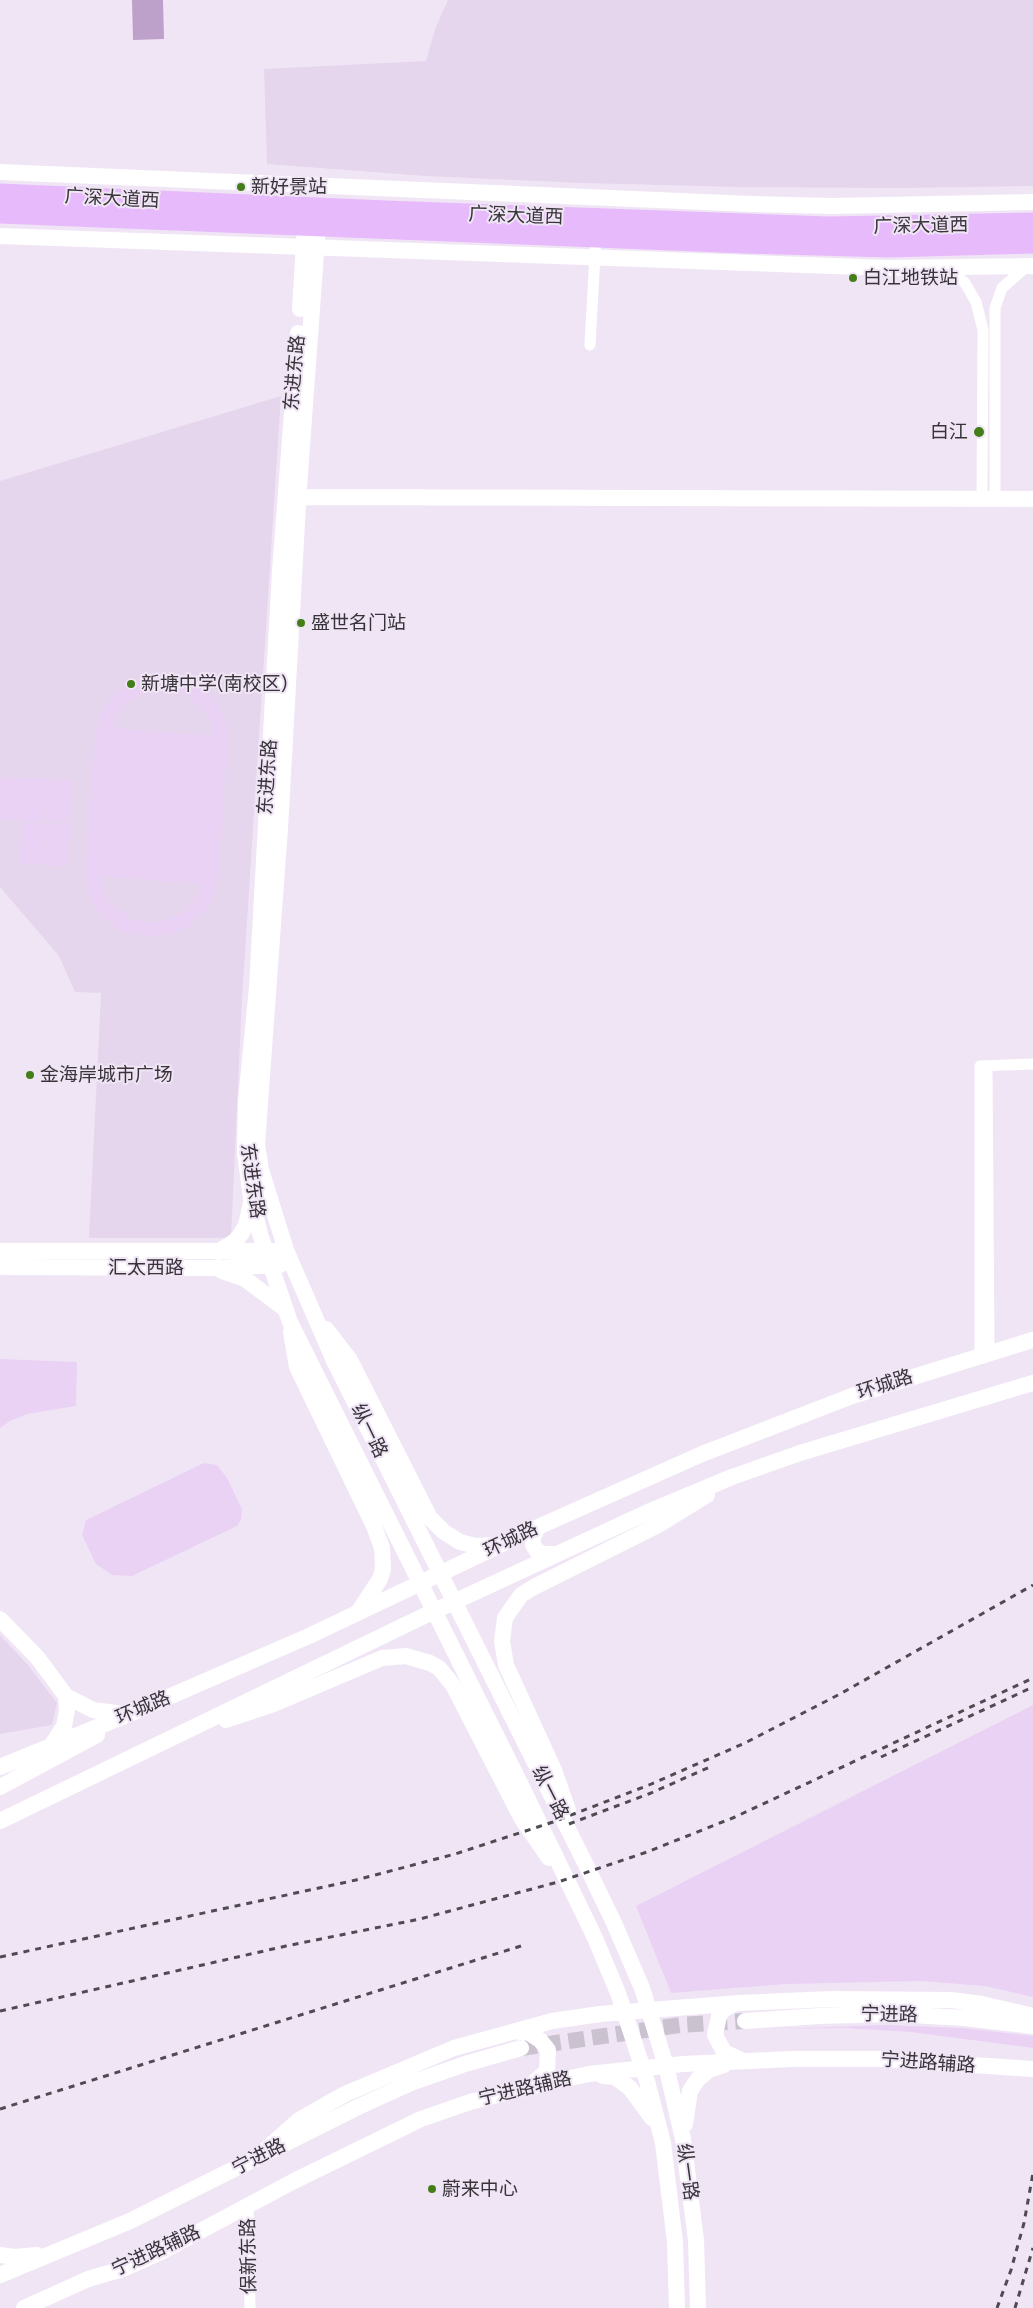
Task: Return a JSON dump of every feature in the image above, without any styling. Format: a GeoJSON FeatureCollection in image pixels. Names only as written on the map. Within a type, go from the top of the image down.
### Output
{"type":"FeatureCollection","features":[{"type":"Feature","properties":{"kind":"highway","name":"广深大道西"},"geometry":{"type":"LineString","coordinates":[[0,194],[828,227],[1033,224]]}},
{"type":"Feature","properties":{"kind":"highway","name":"广深大道西"},"geometry":{"type":"LineString","coordinates":[[0,214],[312,237],[595,247],[889,247],[1033,244]]}},
{"type":"Feature","properties":{"kind":"street"},"geometry":{"type":"LineString","coordinates":[[0,172],[832,206],[1033,202]]}},
{"type":"Feature","properties":{"kind":"street"},"geometry":{"type":"LineString","coordinates":[[626,220],[627,199]]}},
{"type":"Feature","properties":{"kind":"street"},"geometry":{"type":"LineString","coordinates":[[0,236],[312,237]]}},
{"type":"Feature","properties":{"kind":"street","name":"东进东路"},"geometry":{"type":"LineString","coordinates":[[288,1315],[268,1259],[251,1198],[245,1153],[246,1100],[257,987],[312,237]]}},
{"type":"Feature","properties":{"kind":"street"},"geometry":{"type":"LineString","coordinates":[[590,345],[595,247],[888,268],[1030,266]]}},
{"type":"Feature","properties":{"kind":"street"},"geometry":{"type":"LineString","coordinates":[[989,493],[995,308],[1002,288],[1030,266]]}},
{"type":"Feature","properties":{"kind":"street"},"geometry":{"type":"LineString","coordinates":[[934,268],[953,272],[966,283],[976,302],[983,330],[989,493]]}},
{"type":"Feature","properties":{"kind":"street"},"geometry":{"type":"LineString","coordinates":[[292,492],[989,493],[1033,488]]}},
{"type":"Feature","properties":{"kind":"street","name":"东进东路"},"geometry":{"type":"LineString","coordinates":[[292,492],[279,837],[257,1145],[262,1170],[289,1257],[310,1308]]}},
{"type":"Feature","properties":{"kind":"street"},"geometry":{"type":"LineString","coordinates":[[989,493],[1033,499]]}},
{"type":"Feature","properties":{"kind":"street"},"geometry":{"type":"LineString","coordinates":[[984,1354],[984,1066],[1033,1064]]}},
{"type":"Feature","properties":{"kind":"street"},"geometry":{"type":"LineString","coordinates":[[218,1252],[235,1241],[241,1234],[248,1220],[251,1198]]}},
{"type":"Feature","properties":{"kind":"street","name":"汇太西路"},"geometry":{"type":"LineString","coordinates":[[0,1251],[218,1252],[268,1259]]}},
{"type":"Feature","properties":{"kind":"street","name":"汇太西路"},"geometry":{"type":"LineString","coordinates":[[0,1267],[212,1268],[289,1257]]}},
{"type":"Feature","properties":{"kind":"street"},"geometry":{"type":"LineString","coordinates":[[212,1268],[245,1279],[288,1315],[297,1367],[374,1526],[382,1548],[383,1569],[376,1588],[359,1611]]}},
{"type":"Feature","properties":{"kind":"street"},"geometry":{"type":"LineString","coordinates":[[310,1308],[350,1360],[421,1504],[433,1522],[452,1538],[476,1546],[504,1544]]}},
{"type":"Feature","properties":{"kind":"street","name":"纵一路"},"geometry":{"type":"LineString","coordinates":[[310,1308],[404,1503],[586,1865],[642,1988],[666,2066],[683,2139],[696,2240],[698,2308]]}},
{"type":"Feature","properties":{"kind":"street","name":"纵一路"},"geometry":{"type":"LineString","coordinates":[[288,1315],[572,1890],[618,1993],[643,2068],[663,2143],[675,2242],[677,2308]]}},
{"type":"Feature","properties":{"kind":"street","name":"环城路"},"geometry":{"type":"LineString","coordinates":[[0,1767],[134,1712],[308,1636],[538,1527],[702,1454],[777,1423],[852,1396],[1033,1340]]}},
{"type":"Feature","properties":{"kind":"street"},"geometry":{"type":"LineString","coordinates":[[586,1865],[554,1770],[506,1665],[502,1641],[505,1618],[521,1595],[675,1516],[732,1477],[800,1452],[1033,1383]]}},
{"type":"Feature","properties":{"kind":"street","name":"环城路"},"geometry":{"type":"LineString","coordinates":[[0,1821],[554,1554],[732,1477]]}},
{"type":"Feature","properties":{"kind":"street"},"geometry":{"type":"LineString","coordinates":[[374,1526],[390,1532],[407,1527],[415,1519],[421,1504]]}},
{"type":"Feature","properties":{"kind":"street"},"geometry":{"type":"LineString","coordinates":[[538,1527],[533,1537],[533,1545],[537,1551],[543,1554],[554,1554]]}},
{"type":"Feature","properties":{"kind":"street"},"geometry":{"type":"LineString","coordinates":[[413,1586],[428,1614]]}},
{"type":"Feature","properties":{"kind":"street"},"geometry":{"type":"LineString","coordinates":[[0,1619],[37,1657],[66,1696],[83,1706],[103,1713],[134,1712]]}},
{"type":"Feature","properties":{"kind":"street"},"geometry":{"type":"LineString","coordinates":[[187,1730],[251,1713],[382,1658],[395,1656],[418,1658],[439,1668],[453,1685],[530,1832],[572,1890]]}},
{"type":"Feature","properties":{"kind":"street"},"geometry":{"type":"LineString","coordinates":[[51,1746],[64,1726],[67,1710],[66,1696]]}},
{"type":"Feature","properties":{"kind":"street"},"geometry":{"type":"LineString","coordinates":[[0,1787],[84,1744],[119,1718]]}},
{"type":"Feature","properties":{"kind":"street"},"geometry":{"type":"LineString","coordinates":[[254,2160],[299,2120],[345,2094],[454,2048],[552,2021],[624,2012],[739,2003],[831,1999],[928,1999],[982,2004],[1033,2016]]}},
{"type":"Feature","properties":{"kind":"street"},"geometry":{"type":"LineString","coordinates":[[739,2003],[731,2005],[719,2016],[716,2035],[724,2052],[741,2061]]}},
{"type":"Feature","properties":{"kind":"street","name":"宁进路"},"geometry":{"type":"LineString","coordinates":[[745,2021],[892,2014],[965,2018],[1033,2026]]}},
{"type":"Feature","properties":{"kind":"street"},"geometry":{"type":"LineString","coordinates":[[515,2031],[529,2033],[540,2040],[548,2050],[547,2071],[529,2087]]}},
{"type":"Feature","properties":{"kind":"street","name":"宁进路"},"geometry":{"type":"LineString","coordinates":[[0,2274],[130,2221],[358,2107],[411,2083],[465,2064],[521,2048]]}},
{"type":"Feature","properties":{"kind":"street","name":"宁进路辅路"},"geometry":{"type":"LineString","coordinates":[[24,2308],[88,2279],[123,2269],[161,2252],[372,2141],[421,2119],[470,2102],[529,2087],[588,2074],[643,2068],[791,2059],[883,2059],[1033,2069]]}},
{"type":"Feature","properties":{"kind":"street"},"geometry":{"type":"LineString","coordinates":[[683,2139],[686,2104],[690,2091],[698,2078],[709,2070],[741,2061]]}},
{"type":"Feature","properties":{"kind":"street"},"geometry":{"type":"LineString","coordinates":[[588,2074],[615,2077],[630,2088],[653,2119],[663,2143]]}},
{"type":"Feature","properties":{"kind":"street","name":"保新东路"},"geometry":{"type":"LineString","coordinates":[[248,2205],[250,2308]]}},
{"type":"Feature","properties":{"kind":"street"},"geometry":{"type":"LineString","coordinates":[[0,2255],[14,2257],[38,2255],[70,2247]]}},
{"type":"Feature","properties":{"kind":"shaded area"},"geometry":{"type":"Polygon","coordinates":[[[132,0],[163,0],[164,39],[133,40],[132,0]]]}},
{"type":"Feature","properties":{"kind":"shaded area"},"geometry":{"type":"Polygon","coordinates":[[[448,0],[1033,0],[1033,186],[898,188],[740,187],[582,183],[425,176],[267,164],[264,69],[426,61],[435,29],[448,0]]]}},
{"type":"Feature","properties":{"kind":"shaded area","name":"新塘中学(南校区)"},"geometry":{"type":"Polygon","coordinates":[[[281,396],[242,999],[231,1238],[89,1238],[101,993],[75,992],[59,956],[0,887],[0,481],[281,396]]]}},
{"type":"Feature","properties":{"kind":"shaded area"},"geometry":{"type":"Polygon","coordinates":[[[167,674],[179,676],[200,686],[216,702],[226,723],[228,745],[218,877],[212,899],[206,909],[190,925],[169,935],[146,937],[124,932],[105,919],[91,900],[87,889],[85,867],[95,735],[101,713],[114,694],[123,687],[144,677],[167,674]],[[157,689],[140,694],[125,704],[119,711],[112,728],[213,736],[209,718],[191,698],[175,691],[157,689]],[[100,876],[104,893],[115,908],[130,918],[147,923],[165,921],[182,913],[194,900],[202,885],[201,884],[100,876]]]}},
{"type":"Feature","properties":{"kind":"shaded area"},"geometry":{"type":"Polygon","coordinates":[[[0,777],[23,778],[21,820],[0,819],[0,777]]]}},
{"type":"Feature","properties":{"kind":"shaded area"},"geometry":{"type":"Polygon","coordinates":[[[25,778],[48,779],[45,821],[22,820],[25,778]]]}},
{"type":"Feature","properties":{"kind":"shaded area"},"geometry":{"type":"Polygon","coordinates":[[[49,779],[72,781],[70,823],[47,821],[49,779]]]}},
{"type":"Feature","properties":{"kind":"shaded area"},"geometry":{"type":"Polygon","coordinates":[[[22,821],[45,823],[43,865],[20,863],[22,821]]]}},
{"type":"Feature","properties":{"kind":"shaded area"},"geometry":{"type":"Polygon","coordinates":[[[47,823],[70,824],[67,866],[44,865],[47,823]]]}},
{"type":"Feature","properties":{"kind":"shaded area"},"geometry":{"type":"Polygon","coordinates":[[[0,1359],[77,1362],[76,1406],[28,1414],[10,1421],[0,1428],[0,1359]]]}},
{"type":"Feature","properties":{"kind":"shaded area"},"geometry":{"type":"Polygon","coordinates":[[[204,1463],[217,1465],[227,1478],[242,1509],[241,1520],[237,1526],[132,1576],[112,1575],[96,1564],[82,1535],[86,1520],[204,1463]]]}},
{"type":"Feature","properties":{"kind":"shaded area"},"geometry":{"type":"Polygon","coordinates":[[[0,1635],[28,1665],[57,1703],[52,1725],[0,1734],[0,1635]]]}},
{"type":"Feature","properties":{"kind":"shaded area"},"geometry":{"type":"Polygon","coordinates":[[[1033,1705],[1033,1997],[985,1986],[921,1981],[786,1984],[671,1993],[636,1906],[1033,1705]]]}},
{"type":"Feature","properties":{"kind":"shaded area"},"geometry":{"type":"Polygon","coordinates":[[[888,2025],[962,2028],[1033,2036],[1033,2048],[911,2032],[843,2028],[776,2029],[888,2025]]]}},
{"type":"Feature","properties":{"kind":"tunnel"},"geometry":{"type":"LineString","coordinates":[[521,2048],[680,2025],[745,2021]]}},
{"type":"Feature","properties":{"kind":"railway"},"geometry":{"type":"LineString","coordinates":[[0,1957],[356,1880],[455,1854],[553,1822],[649,1785],[745,1743],[840,1694],[1033,1585]]}},
{"type":"Feature","properties":{"kind":"railway"},"geometry":{"type":"LineString","coordinates":[[0,2011],[286,1946],[420,1919],[558,1882],[647,1852],[735,1817],[1033,1678]]}},
{"type":"Feature","properties":{"kind":"railway"},"geometry":{"type":"LineString","coordinates":[[881,1757],[1033,1687]]}},
{"type":"Feature","properties":{"kind":"railway"},"geometry":{"type":"LineString","coordinates":[[569,1824],[651,1793],[712,1766]]}},
{"type":"Feature","properties":{"kind":"railway"},"geometry":{"type":"LineString","coordinates":[[0,2109],[521,1946]]}},
{"type":"Feature","properties":{"kind":"railway"},"geometry":{"type":"LineString","coordinates":[[997,2308],[1011,2270],[1024,2223],[1033,2173]]}},
{"type":"Feature","properties":{"kind":"railway"},"geometry":{"type":"LineString","coordinates":[[1015,2308],[1033,2248]]}},
{"type":"Feature","properties":{"kind":"place","name":"新好景站"},"geometry":{"type":"Point","coordinates":[241,187]}},
{"type":"Feature","properties":{"kind":"place","name":"白江地铁站"},"geometry":{"type":"Point","coordinates":[853,278]}},
{"type":"Feature","properties":{"kind":"place","name":"白江"},"geometry":{"type":"Point","coordinates":[979,432]}},
{"type":"Feature","properties":{"kind":"place","name":"盛世名门站"},"geometry":{"type":"Point","coordinates":[301,623]}},
{"type":"Feature","properties":{"kind":"place","name":"新塘中学(南校区)"},"geometry":{"type":"Point","coordinates":[131,684]}},
{"type":"Feature","properties":{"kind":"place","name":"金海岸城市广场"},"geometry":{"type":"Point","coordinates":[30,1075]}},
{"type":"Feature","properties":{"kind":"place","name":"蔚来中心"},"geometry":{"type":"Point","coordinates":[432,2189]}}]}
